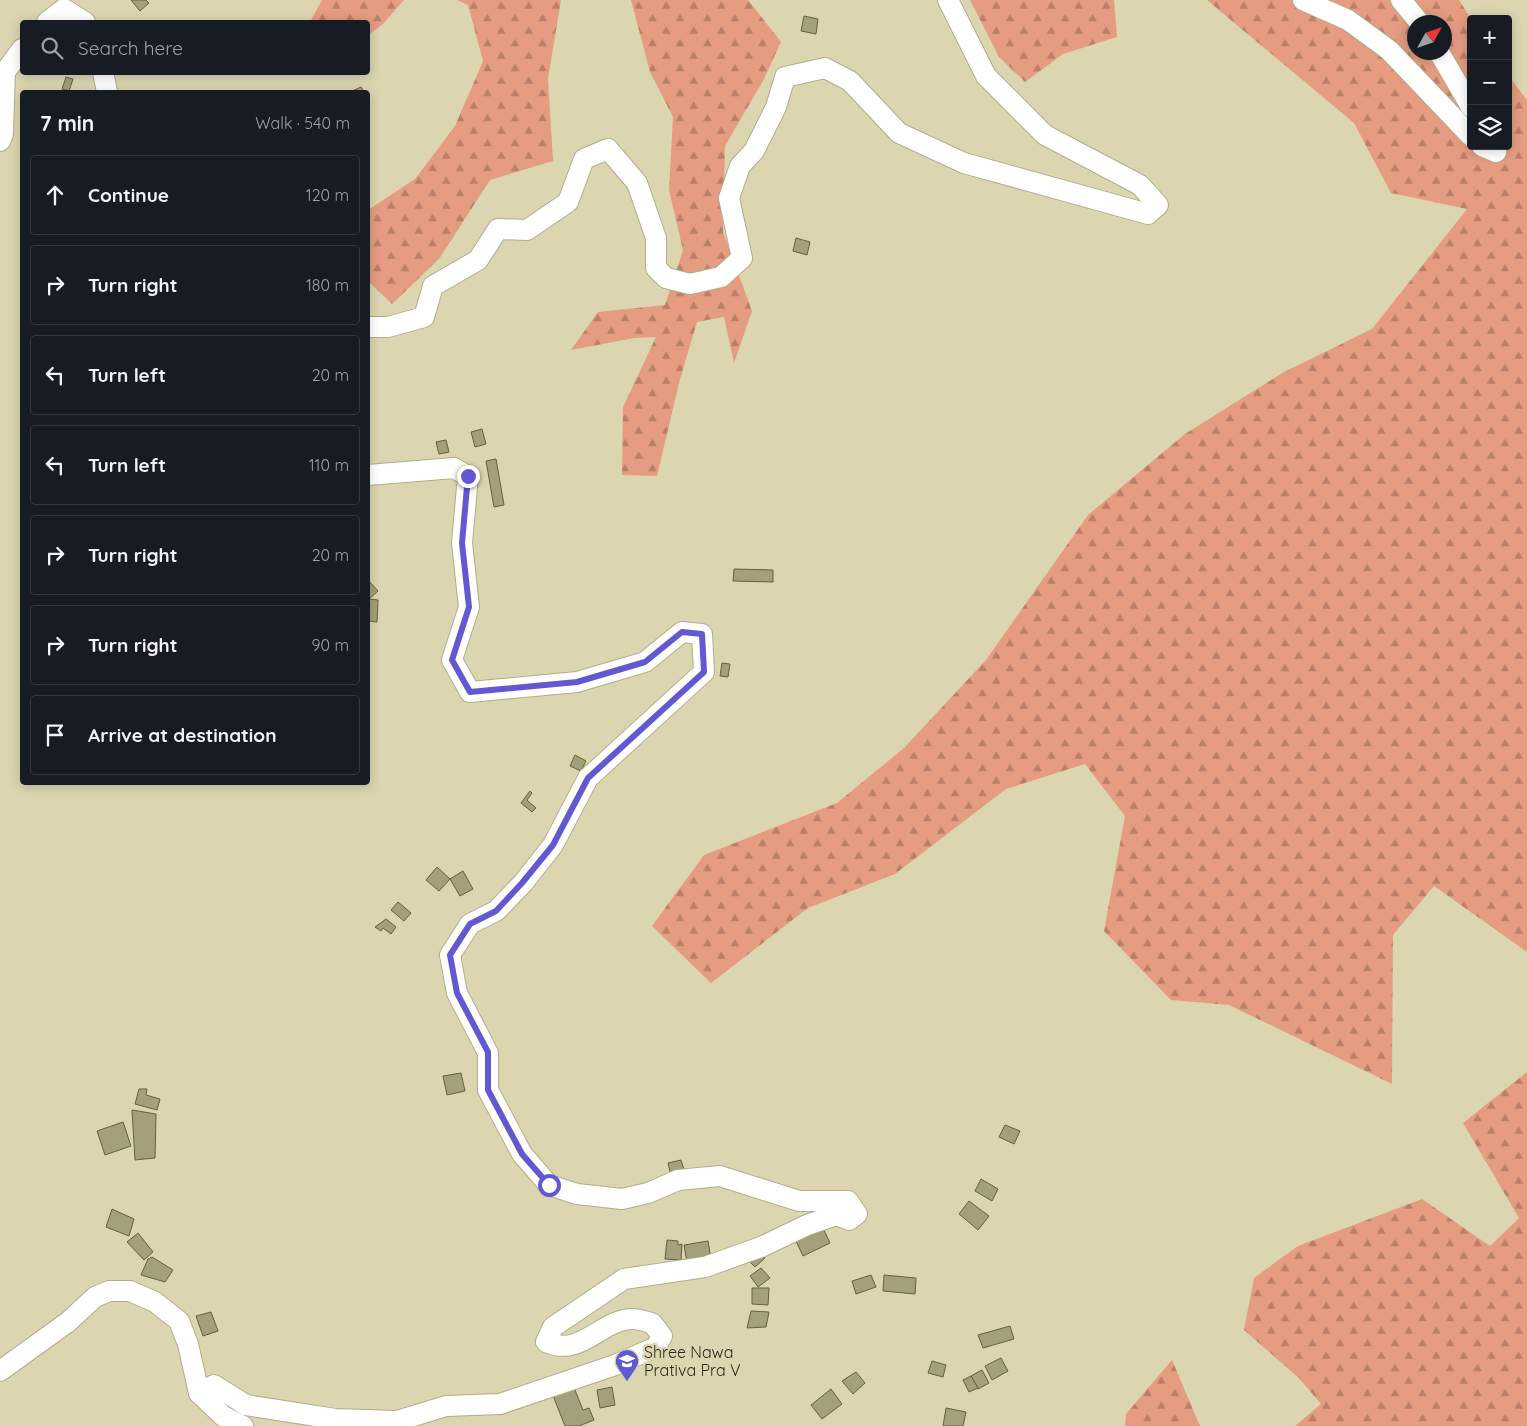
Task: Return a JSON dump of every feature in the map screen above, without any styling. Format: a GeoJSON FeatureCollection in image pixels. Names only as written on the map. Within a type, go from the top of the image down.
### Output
{"type":"FeatureCollection","features":[{"type":"Feature","properties":{"kind":"street"},"geometry":{"type":"LineString","coordinates":[[370,326],[388,327],[424,317],[433,286],[478,260],[498,229],[527,230],[568,202],[584,159],[608,149],[637,183],[656,238],[656,268],[666,278],[690,284],[721,277],[742,258],[729,198],[740,166],[754,151],[776,108],[785,77],[825,68],[850,81],[899,133],[964,163],[1148,214],[1158,204],[1140,185],[1046,135],[986,76],[948,0]]}},
{"type":"Feature","properties":{"kind":"street"},"geometry":{"type":"LineString","coordinates":[[1303,0],[1348,20],[1389,50],[1467,132]]}},
{"type":"Feature","properties":{"kind":"street"},"geometry":{"type":"LineString","coordinates":[[1401,0],[1413,15]]}},
{"type":"Feature","properties":{"kind":"street"},"geometry":{"type":"LineString","coordinates":[[50,20],[64,9],[82,20]]}},
{"type":"Feature","properties":{"kind":"street"},"geometry":{"type":"LineString","coordinates":[[0,142],[3,134],[5,72],[20,52]]}},
{"type":"Feature","properties":{"kind":"street"},"geometry":{"type":"LineString","coordinates":[[1444,60],[1470,105]]}},
{"type":"Feature","properties":{"kind":"street"},"geometry":{"type":"LineString","coordinates":[[104,75],[107,90]]}},
{"type":"Feature","properties":{"kind":"street"},"geometry":{"type":"LineString","coordinates":[[199,1393],[214,1385],[246,1405],[335,1419],[397,1420],[446,1406],[500,1404],[615,1365],[656,1347],[662,1336],[652,1323],[632,1319],[609,1326],[588,1340],[558,1347],[546,1342],[553,1327],[624,1279],[705,1267],[784,1238],[807,1225],[836,1215],[849,1220],[857,1214],[848,1201],[798,1201],[720,1176],[678,1180],[648,1193],[622,1199],[578,1194],[549,1185],[522,1154],[488,1090],[488,1052],[457,993],[450,955],[470,924],[496,911],[553,845],[588,778],[704,672],[702,634],[682,632],[645,662],[577,682],[470,692],[452,660],[469,607],[462,543],[468,476],[454,468],[370,475]]}},
{"type":"Feature","properties":{"kind":"street"},"geometry":{"type":"LineString","coordinates":[[0,1371],[68,1322],[95,1296],[109,1291],[130,1291],[155,1302],[179,1321],[188,1344],[199,1393],[223,1416],[243,1426]]}},
{"type":"Feature","properties":{"kind":"green space"},"geometry":{"type":"Polygon","coordinates":[[[322,0],[404,0],[383,24],[370,34],[370,20],[311,20],[322,0]]]}},
{"type":"Feature","properties":{"kind":"green space"},"geometry":{"type":"Polygon","coordinates":[[[457,0],[561,0],[548,79],[553,161],[490,180],[439,259],[392,304],[370,283],[370,209],[415,179],[455,126],[483,61],[468,5],[457,0]]]}},
{"type":"Feature","properties":{"kind":"green space"},"geometry":{"type":"Polygon","coordinates":[[[631,0],[748,0],[781,42],[764,79],[725,146],[723,232],[752,311],[734,363],[724,317],[697,322],[680,379],[657,476],[622,475],[623,407],[656,337],[634,338],[571,350],[598,312],[665,305],[683,250],[669,190],[673,117],[650,72],[631,0]]]}},
{"type":"Feature","properties":{"kind":"green space"},"geometry":{"type":"Polygon","coordinates":[[[970,0],[1114,0],[1117,37],[1063,54],[1025,82],[999,57],[970,0]]]}},
{"type":"Feature","properties":{"kind":"green space"},"geometry":{"type":"Polygon","coordinates":[[[1207,0],[1459,0],[1468,15],[1467,150],[1512,150],[1512,80],[1527,100],[1527,952],[1434,886],[1393,935],[1392,1084],[1229,1005],[1171,1000],[1104,931],[1125,816],[1085,764],[1006,789],[895,874],[808,908],[711,983],[652,926],[704,855],[837,803],[904,748],[986,660],[1088,515],[1185,434],[1284,372],[1372,329],[1467,209],[1391,193],[1354,123],[1207,0]]]}},
{"type":"Feature","properties":{"kind":"green space"},"geometry":{"type":"Polygon","coordinates":[[[1527,1072],[1527,1426],[1295,1426],[1321,1404],[1299,1378],[1244,1330],[1254,1278],[1298,1246],[1422,1199],[1490,1246],[1519,1218],[1463,1123],[1527,1072]]]}},
{"type":"Feature","properties":{"kind":"green space"},"geometry":{"type":"Polygon","coordinates":[[[1172,1360],[1200,1426],[1125,1426],[1126,1414],[1172,1360]]]}},
{"type":"Feature","properties":{"kind":"building"},"geometry":{"type":"Polygon","coordinates":[[[131,0],[146,0],[149,3],[140,11],[131,0]]]}},
{"type":"Feature","properties":{"kind":"building"},"geometry":{"type":"Polygon","coordinates":[[[804,16],[818,19],[816,34],[801,31],[804,16]]]}},
{"type":"Feature","properties":{"kind":"building"},"geometry":{"type":"Polygon","coordinates":[[[66,77],[73,79],[69,90],[62,89],[66,77]]]}},
{"type":"Feature","properties":{"kind":"building"},"geometry":{"type":"Polygon","coordinates":[[[796,238],[810,242],[807,255],[793,251],[796,238]]]}},
{"type":"Feature","properties":{"kind":"building"},"geometry":{"type":"Polygon","coordinates":[[[482,429],[486,444],[475,447],[471,432],[482,429]]]}},
{"type":"Feature","properties":{"kind":"building"},"geometry":{"type":"Polygon","coordinates":[[[446,440],[449,452],[439,454],[436,442],[446,440]]]}},
{"type":"Feature","properties":{"kind":"building"},"geometry":{"type":"Polygon","coordinates":[[[496,459],[504,505],[494,507],[486,461],[496,459]]]}},
{"type":"Feature","properties":{"kind":"building"},"geometry":{"type":"Polygon","coordinates":[[[734,569],[773,570],[773,582],[733,581],[734,569]]]}},
{"type":"Feature","properties":{"kind":"building"},"geometry":{"type":"Polygon","coordinates":[[[370,582],[378,591],[370,598],[370,582]]]}},
{"type":"Feature","properties":{"kind":"building"},"geometry":{"type":"Polygon","coordinates":[[[370,599],[378,600],[377,622],[370,621],[370,599]]]}},
{"type":"Feature","properties":{"kind":"building"},"geometry":{"type":"Polygon","coordinates":[[[722,663],[730,664],[728,677],[720,676],[722,663]]]}},
{"type":"Feature","properties":{"kind":"building"},"geometry":{"type":"Polygon","coordinates":[[[575,755],[586,761],[581,771],[570,766],[575,755]]]}},
{"type":"Feature","properties":{"kind":"building"},"geometry":{"type":"Polygon","coordinates":[[[530,791],[532,793],[527,800],[536,808],[532,812],[521,803],[530,791]]]}},
{"type":"Feature","properties":{"kind":"building"},"geometry":{"type":"Polygon","coordinates":[[[437,867],[450,879],[439,891],[426,880],[437,867]]]}},
{"type":"Feature","properties":{"kind":"building"},"geometry":{"type":"Polygon","coordinates":[[[463,871],[473,889],[460,896],[450,879],[463,871]]]}},
{"type":"Feature","properties":{"kind":"building"},"geometry":{"type":"Polygon","coordinates":[[[398,902],[411,913],[404,921],[391,910],[398,902]]]}},
{"type":"Feature","properties":{"kind":"building"},"geometry":{"type":"Polygon","coordinates":[[[386,919],[396,927],[391,934],[383,928],[381,931],[375,927],[386,919]]]}},
{"type":"Feature","properties":{"kind":"building"},"geometry":{"type":"Polygon","coordinates":[[[461,1073],[465,1091],[447,1095],[443,1076],[461,1073]]]}},
{"type":"Feature","properties":{"kind":"building"},"geometry":{"type":"Polygon","coordinates":[[[139,1089],[147,1089],[146,1095],[160,1099],[157,1110],[135,1104],[139,1089]]]}},
{"type":"Feature","properties":{"kind":"building"},"geometry":{"type":"Polygon","coordinates":[[[132,1110],[156,1114],[155,1158],[135,1160],[132,1110]]]}},
{"type":"Feature","properties":{"kind":"building"},"geometry":{"type":"Polygon","coordinates":[[[123,1122],[131,1146],[105,1155],[97,1131],[123,1122]]]}},
{"type":"Feature","properties":{"kind":"building"},"geometry":{"type":"Polygon","coordinates":[[[1005,1125],[1020,1131],[1014,1144],[999,1137],[1005,1125]]]}},
{"type":"Feature","properties":{"kind":"building"},"geometry":{"type":"Polygon","coordinates":[[[681,1160],[685,1173],[671,1176],[668,1163],[681,1160]]]}},
{"type":"Feature","properties":{"kind":"building"},"geometry":{"type":"Polygon","coordinates":[[[981,1179],[998,1189],[992,1201],[975,1191],[981,1179]]]}},
{"type":"Feature","properties":{"kind":"building"},"geometry":{"type":"Polygon","coordinates":[[[969,1201],[989,1216],[978,1230],[959,1214],[969,1201]]]}},
{"type":"Feature","properties":{"kind":"building"},"geometry":{"type":"Polygon","coordinates":[[[112,1209],[134,1219],[129,1236],[106,1227],[112,1209]]]}},
{"type":"Feature","properties":{"kind":"building"},"geometry":{"type":"Polygon","coordinates":[[[823,1228],[830,1243],[803,1256],[796,1241],[823,1228]]]}},
{"type":"Feature","properties":{"kind":"building"},"geometry":{"type":"Polygon","coordinates":[[[138,1233],[153,1252],[144,1260],[127,1242],[138,1233]]]}},
{"type":"Feature","properties":{"kind":"building"},"geometry":{"type":"Polygon","coordinates":[[[667,1240],[678,1241],[678,1245],[682,1244],[681,1260],[665,1259],[667,1240]]]}},
{"type":"Feature","properties":{"kind":"building"},"geometry":{"type":"Polygon","coordinates":[[[708,1241],[711,1259],[687,1263],[684,1245],[708,1241]]]}},
{"type":"Feature","properties":{"kind":"building"},"geometry":{"type":"Polygon","coordinates":[[[758,1251],[765,1258],[755,1267],[748,1260],[758,1251]]]}},
{"type":"Feature","properties":{"kind":"building"},"geometry":{"type":"Polygon","coordinates":[[[152,1257],[173,1270],[165,1282],[141,1275],[148,1259],[152,1257]]]}},
{"type":"Feature","properties":{"kind":"building"},"geometry":{"type":"Polygon","coordinates":[[[761,1268],[770,1278],[758,1287],[750,1276],[761,1268]]]}},
{"type":"Feature","properties":{"kind":"building"},"geometry":{"type":"Polygon","coordinates":[[[871,1275],[876,1287],[856,1294],[852,1281],[871,1275]]]}},
{"type":"Feature","properties":{"kind":"building"},"geometry":{"type":"Polygon","coordinates":[[[884,1275],[916,1278],[915,1294],[883,1291],[884,1275]]]}},
{"type":"Feature","properties":{"kind":"building"},"geometry":{"type":"Polygon","coordinates":[[[752,1288],[769,1288],[768,1305],[752,1304],[752,1288]]]}},
{"type":"Feature","properties":{"kind":"building"},"geometry":{"type":"Polygon","coordinates":[[[751,1311],[769,1312],[766,1327],[747,1328],[751,1311]]]}},
{"type":"Feature","properties":{"kind":"building"},"geometry":{"type":"Polygon","coordinates":[[[211,1312],[218,1331],[203,1336],[196,1316],[211,1312]]]}},
{"type":"Feature","properties":{"kind":"building"},"geometry":{"type":"Polygon","coordinates":[[[1010,1326],[1014,1339],[983,1348],[978,1335],[1010,1326]]]}},
{"type":"Feature","properties":{"kind":"building"},"geometry":{"type":"Polygon","coordinates":[[[1001,1358],[1008,1371],[992,1380],[985,1366],[1001,1358]]]}},
{"type":"Feature","properties":{"kind":"building"},"geometry":{"type":"Polygon","coordinates":[[[932,1361],[946,1365],[943,1377],[928,1373],[932,1361]]]}},
{"type":"Feature","properties":{"kind":"building"},"geometry":{"type":"Polygon","coordinates":[[[982,1370],[989,1383],[978,1389],[971,1376],[982,1370]]]}},
{"type":"Feature","properties":{"kind":"building"},"geometry":{"type":"Polygon","coordinates":[[[856,1372],[865,1383],[853,1394],[842,1381],[856,1372]]]}},
{"type":"Feature","properties":{"kind":"building"},"geometry":{"type":"Polygon","coordinates":[[[971,1376],[978,1388],[969,1392],[963,1380],[971,1376]]]}},
{"type":"Feature","properties":{"kind":"building"},"geometry":{"type":"Polygon","coordinates":[[[573,1385],[583,1410],[589,1408],[594,1420],[579,1426],[565,1426],[552,1393],[573,1385]]]}},
{"type":"Feature","properties":{"kind":"building"},"geometry":{"type":"Polygon","coordinates":[[[612,1387],[615,1405],[600,1408],[597,1390],[612,1387]]]}},
{"type":"Feature","properties":{"kind":"building"},"geometry":{"type":"Polygon","coordinates":[[[831,1389],[842,1404],[822,1419],[811,1405],[831,1389]]]}},
{"type":"Feature","properties":{"kind":"building"},"geometry":{"type":"Polygon","coordinates":[[[946,1408],[966,1412],[963,1426],[943,1426],[946,1408]]]}},
{"type":"Feature","properties":{"kind":"place","name":"Shree Nawa Prativa Pra V"},"geometry":{"type":"Point","coordinates":[627,1382]}},
{"type":"Feature","properties":{"kind":"route"},"geometry":{"type":"LineString","coordinates":[[468,476],[462,543],[469,607],[452,660],[470,692],[577,682],[645,662],[682,632],[702,634],[704,672],[588,778],[553,845],[496,911],[470,924],[450,955],[457,993],[488,1052],[488,1090],[522,1154],[549,1185]]}}]}
